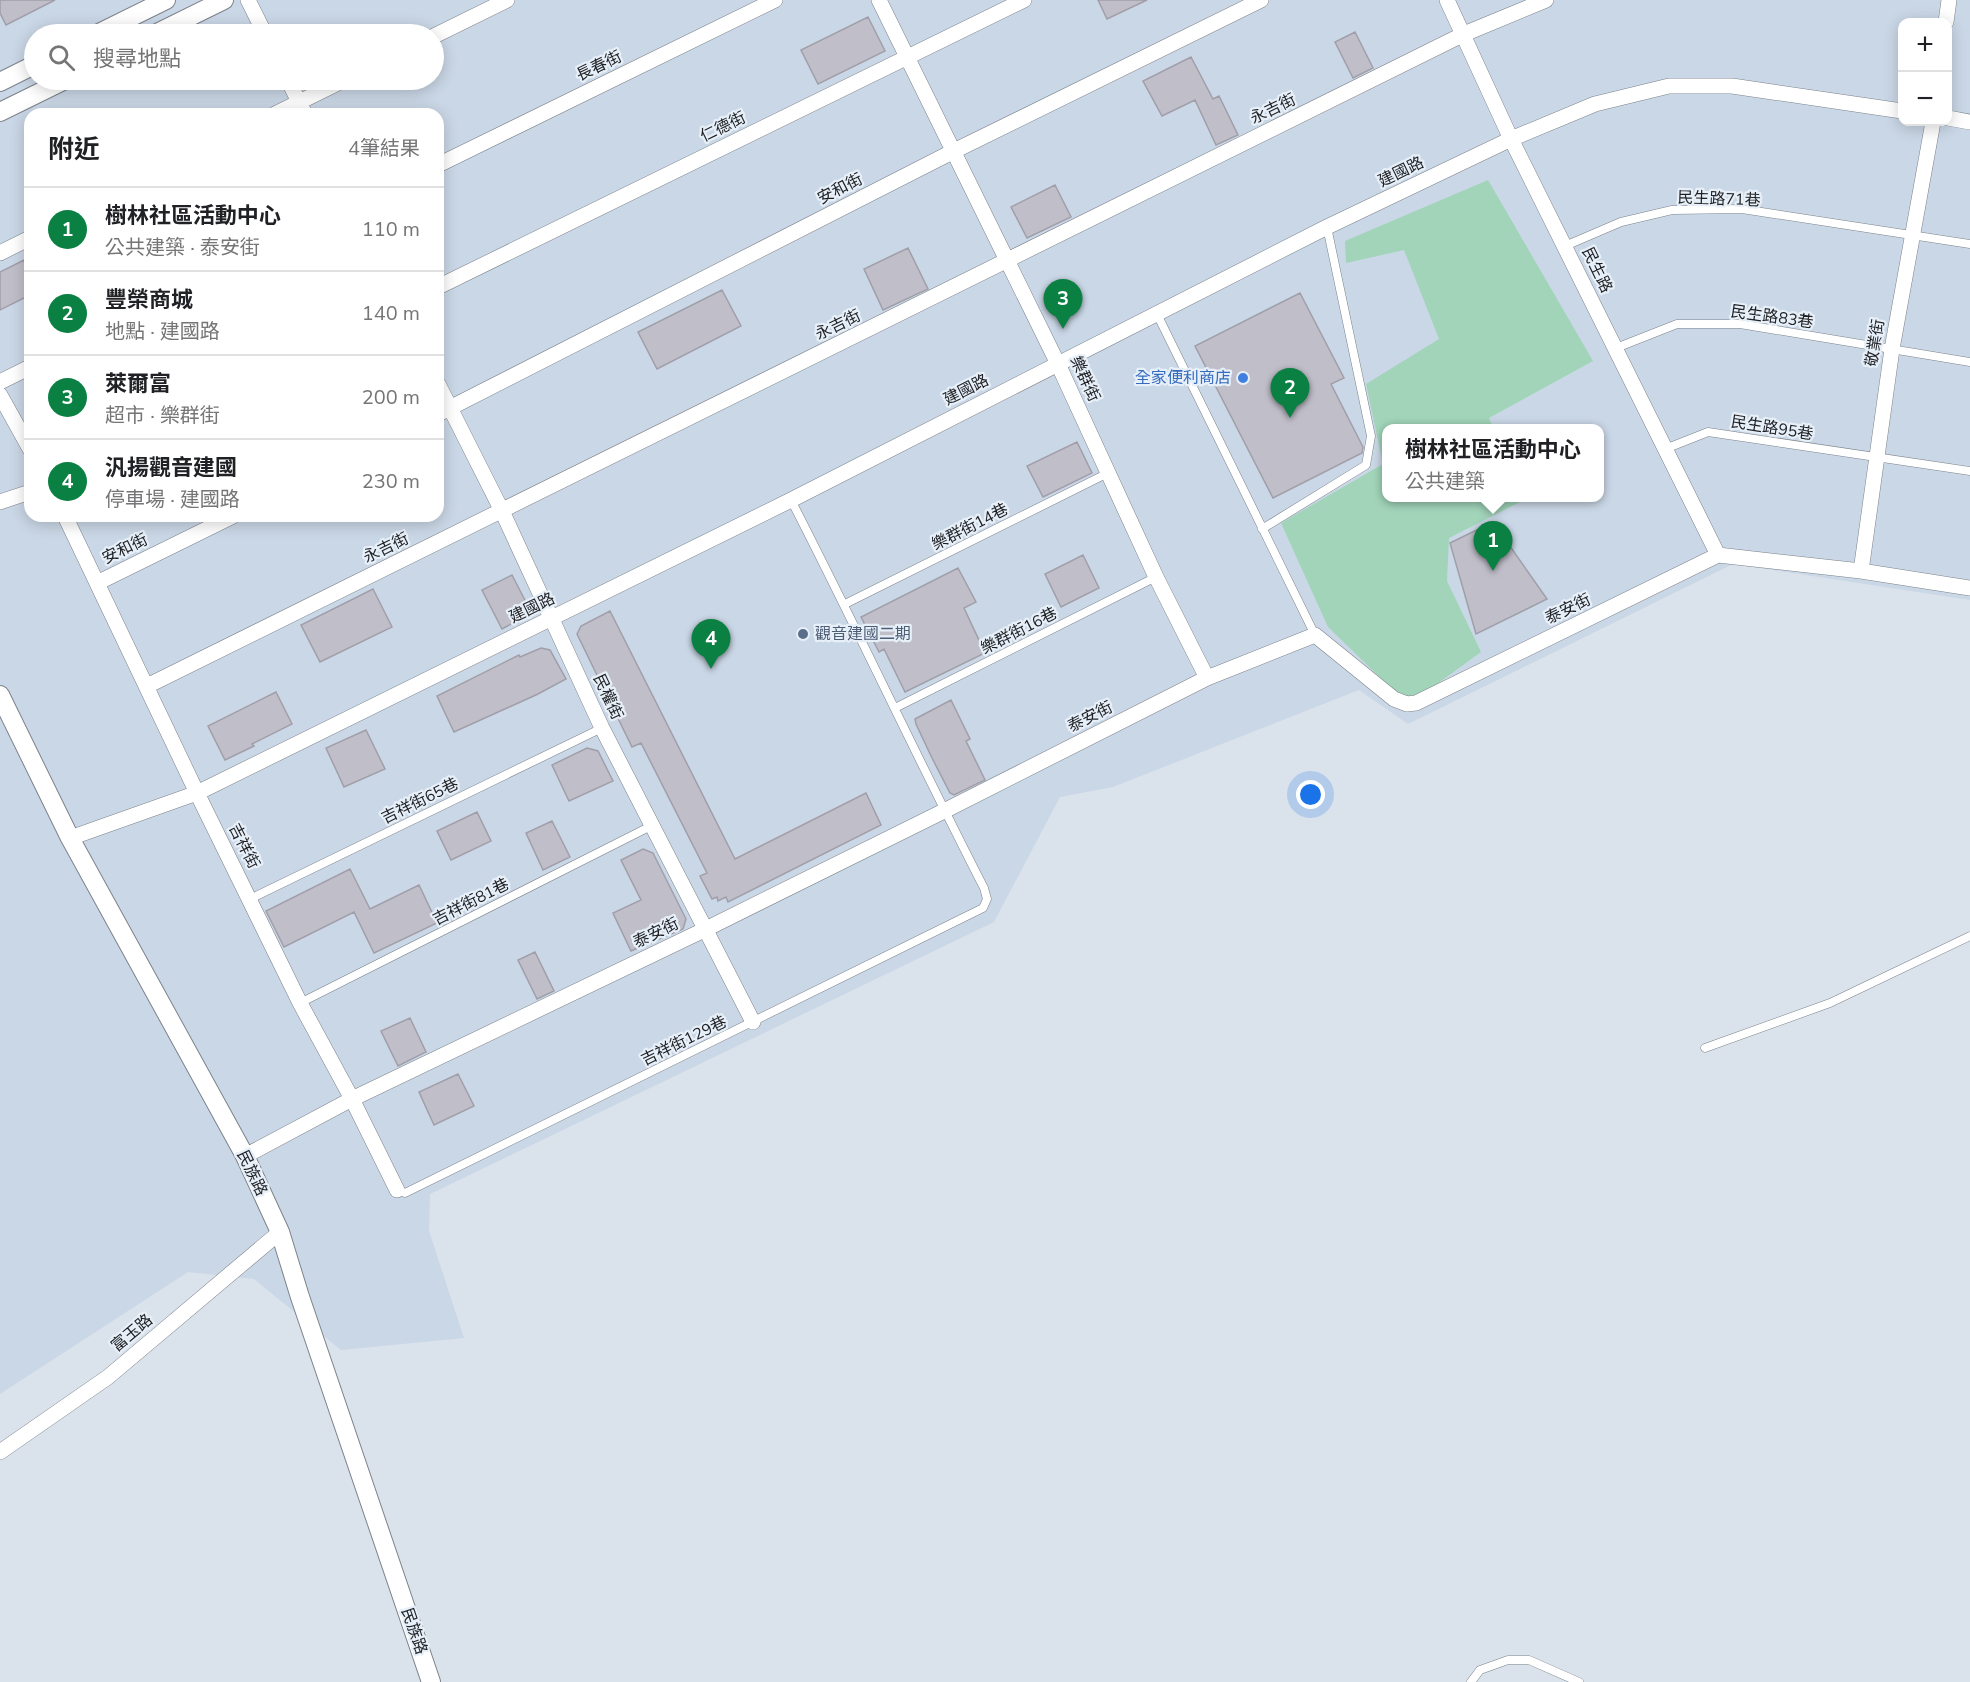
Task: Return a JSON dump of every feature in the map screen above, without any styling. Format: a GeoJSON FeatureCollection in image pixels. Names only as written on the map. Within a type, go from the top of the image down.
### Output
{"type":"FeatureCollection","features":[{"type":"Feature","properties":{"kind":"street"},"geometry":{"type":"LineString","coordinates":[[117,24],[166,0]]}},
{"type":"Feature","properties":{"kind":"street"},"geometry":{"type":"LineString","coordinates":[[175,24],[224,0]]}},
{"type":"Feature","properties":{"kind":"street"},"geometry":{"type":"LineString","coordinates":[[248,0],[260,24]]}},
{"type":"Feature","properties":{"kind":"street"},"geometry":{"type":"LineString","coordinates":[[444,31],[507,0]]}},
{"type":"Feature","properties":{"kind":"street","name":"長春街"},"geometry":{"type":"LineString","coordinates":[[444,162],[775,0]]}},
{"type":"Feature","properties":{"kind":"street","name":"樂群街"},"geometry":{"type":"LineString","coordinates":[[879,0],[1058,363],[1156,577],[1207,678]]}},
{"type":"Feature","properties":{"kind":"street","name":"仁德街"},"geometry":{"type":"LineString","coordinates":[[444,284],[1024,0]]}},
{"type":"Feature","properties":{"kind":"street","name":"安和街"},"geometry":{"type":"LineString","coordinates":[[444,411],[952,152],[1261,0]]}},
{"type":"Feature","properties":{"kind":"street","name":"民生路"},"geometry":{"type":"LineString","coordinates":[[1447,0],[1511,139],[1718,555]]}},
{"type":"Feature","properties":{"kind":"street","name":"永吉街"},"geometry":{"type":"LineString","coordinates":[[147,686],[1464,34],[1546,0]]}},
{"type":"Feature","properties":{"kind":"street"},"geometry":{"type":"LineString","coordinates":[[1947,18],[1949,0]]}},
{"type":"Feature","properties":{"kind":"street"},"geometry":{"type":"LineString","coordinates":[[0,82],[24,70]]}},
{"type":"Feature","properties":{"kind":"street","name":"建國路"},"geometry":{"type":"LineString","coordinates":[[70,838],[196,793],[791,500],[1327,227],[1511,139],[1595,104],[1669,86],[1732,86],[1898,110]]}},
{"type":"Feature","properties":{"kind":"street"},"geometry":{"type":"LineString","coordinates":[[0,112],[45,90]]}},
{"type":"Feature","properties":{"kind":"street"},"geometry":{"type":"LineString","coordinates":[[293,90],[302,108],[329,90]]}},
{"type":"Feature","properties":{"kind":"street"},"geometry":{"type":"LineString","coordinates":[[1952,119],[1970,122]]}},
{"type":"Feature","properties":{"kind":"street","name":"敬業街"},"geometry":{"type":"LineString","coordinates":[[1861,571],[1892,349],[1932,126]]}},
{"type":"Feature","properties":{"kind":"street"},"geometry":{"type":"LineString","coordinates":[[0,253],[24,241]]}},
{"type":"Feature","properties":{"kind":"street"},"geometry":{"type":"LineString","coordinates":[[0,382],[24,370]]}},
{"type":"Feature","properties":{"kind":"street"},"geometry":{"type":"LineString","coordinates":[[0,395],[24,437]]}},
{"type":"Feature","properties":{"kind":"street","name":"民權街"},"geometry":{"type":"LineString","coordinates":[[444,411],[502,511],[602,728],[753,1022]]}},
{"type":"Feature","properties":{"kind":"street"},"geometry":{"type":"LineString","coordinates":[[0,502],[24,494]]}},
{"type":"Feature","properties":{"kind":"street","name":"吉祥街"},"geometry":{"type":"LineString","coordinates":[[68,522],[196,793],[300,1003],[352,1099],[397,1190]]}},
{"type":"Feature","properties":{"kind":"street","name":"安和街"},"geometry":{"type":"LineString","coordinates":[[97,583],[221,522]]}},
{"type":"Feature","properties":{"kind":"street"},"geometry":{"type":"LineString","coordinates":[[1718,555],[1861,571],[1970,588]]}},
{"type":"Feature","properties":{"kind":"street","name":"泰安街"},"geometry":{"type":"LineString","coordinates":[[245,1156],[352,1099],[944,812],[1207,678],[1315,635],[1394,699],[1407,704],[1416,703],[1718,555]]}},
{"type":"Feature","properties":{"kind":"street","name":"民族路"},"geometry":{"type":"LineString","coordinates":[[0,695],[70,838],[245,1156],[280,1233],[431,1682]]}},
{"type":"Feature","properties":{"kind":"street","name":"富玉路"},"geometry":{"type":"LineString","coordinates":[[0,1452],[108,1377],[280,1233]]}},
{"type":"Feature","properties":{"kind":"lane","name":"民生路71巷"},"geometry":{"type":"LineString","coordinates":[[1565,246],[1621,222],[1672,210],[1742,209],[1970,244]]}},
{"type":"Feature","properties":{"kind":"lane"},"geometry":{"type":"LineString","coordinates":[[1262,529],[1366,465],[1371,436],[1327,227]]}},
{"type":"Feature","properties":{"kind":"lane"},"geometry":{"type":"LineString","coordinates":[[1157,314],[1315,635]]}},
{"type":"Feature","properties":{"kind":"lane","name":"民生路83巷"},"geometry":{"type":"LineString","coordinates":[[1616,348],[1677,324],[1740,324],[1970,362]]}},
{"type":"Feature","properties":{"kind":"lane","name":"民生路95巷"},"geometry":{"type":"LineString","coordinates":[[1665,449],[1708,432],[1970,471]]}},
{"type":"Feature","properties":{"kind":"lane","name":"樂群街14巷"},"geometry":{"type":"LineString","coordinates":[[845,604],[1108,473]]}},
{"type":"Feature","properties":{"kind":"lane"},"geometry":{"type":"LineString","coordinates":[[791,500],[845,604],[944,812]]}},
{"type":"Feature","properties":{"kind":"lane","name":"樂群街16巷"},"geometry":{"type":"LineString","coordinates":[[895,708],[1156,577]]}},
{"type":"Feature","properties":{"kind":"lane","name":"吉祥街65巷"},"geometry":{"type":"LineString","coordinates":[[250,898],[602,728]]}},
{"type":"Feature","properties":{"kind":"lane","name":"吉祥街129巷"},"geometry":{"type":"LineString","coordinates":[[397,1190],[405,1193],[983,908],[987,899],[984,888],[944,812]]}},
{"type":"Feature","properties":{"kind":"lane","name":"吉祥街81巷"},"geometry":{"type":"LineString","coordinates":[[300,1003],[653,825]]}},
{"type":"Feature","properties":{"kind":"lane"},"geometry":{"type":"LineString","coordinates":[[1705,1048],[1830,1003],[1970,936]]}},
{"type":"Feature","properties":{"kind":"lane"},"geometry":{"type":"LineString","coordinates":[[1471,1682],[1480,1670],[1508,1660],[1529,1660],[1579,1682]]}},
{"type":"Feature","properties":{"kind":"shaded area"},"geometry":{"type":"Polygon","coordinates":[[[0,0],[1970,0],[1970,600],[1733,564],[1408,724],[1359,690],[1113,787],[1060,797],[994,922],[430,1194],[429,1231],[464,1338],[341,1350],[254,1279],[188,1272],[0,1394],[0,0]]]}},
{"type":"Feature","properties":{"kind":"green space"},"geometry":{"type":"Polygon","coordinates":[[[1488,180],[1593,361],[1489,418],[1491,424],[1382,424],[1382,459],[1366,384],[1439,339],[1404,250],[1346,263],[1345,241],[1488,180]]]}},
{"type":"Feature","properties":{"kind":"green space"},"geometry":{"type":"Polygon","coordinates":[[[1382,465],[1382,502],[1520,502],[1449,538],[1447,581],[1481,652],[1419,697],[1410,698],[1396,693],[1328,627],[1281,523],[1382,465]]]}},
{"type":"Feature","properties":{"kind":"building"},"geometry":{"type":"Polygon","coordinates":[[[0,0],[55,0],[6,25],[0,13],[0,0]]]}},
{"type":"Feature","properties":{"kind":"building"},"geometry":{"type":"Polygon","coordinates":[[[1098,0],[1147,0],[1107,19],[1098,0]]]}},
{"type":"Feature","properties":{"kind":"building"},"geometry":{"type":"Polygon","coordinates":[[[868,17],[885,51],[818,84],[801,50],[868,17]]]}},
{"type":"Feature","properties":{"kind":"building"},"geometry":{"type":"Polygon","coordinates":[[[1355,32],[1373,68],[1353,78],[1335,42],[1355,32]]]}},
{"type":"Feature","properties":{"kind":"building"},"geometry":{"type":"Polygon","coordinates":[[[1191,57],[1213,99],[1219,96],[1238,135],[1216,145],[1195,100],[1162,116],[1143,81],[1191,57]]]}},
{"type":"Feature","properties":{"kind":"building"},"geometry":{"type":"Polygon","coordinates":[[[1055,185],[1071,217],[1027,238],[1011,207],[1055,185]]]}},
{"type":"Feature","properties":{"kind":"building"},"geometry":{"type":"Polygon","coordinates":[[[908,248],[928,289],[883,310],[864,269],[908,248]]]}},
{"type":"Feature","properties":{"kind":"building"},"geometry":{"type":"Polygon","coordinates":[[[24,260],[24,298],[0,310],[0,272],[24,260]]]}},
{"type":"Feature","properties":{"kind":"building"},"geometry":{"type":"Polygon","coordinates":[[[722,290],[741,326],[657,369],[638,332],[722,290]]]}},
{"type":"Feature","properties":{"kind":"building"},"geometry":{"type":"Polygon","coordinates":[[[1300,293],[1344,378],[1331,384],[1363,447],[1362,453],[1273,498],[1195,346],[1300,293]]]}},
{"type":"Feature","properties":{"kind":"building"},"geometry":{"type":"Polygon","coordinates":[[[1077,442],[1092,473],[1043,497],[1027,466],[1077,442]]]}},
{"type":"Feature","properties":{"kind":"building"},"geometry":{"type":"Polygon","coordinates":[[[1493,522],[1547,599],[1476,634],[1450,543],[1493,522]]]}},
{"type":"Feature","properties":{"kind":"building"},"geometry":{"type":"Polygon","coordinates":[[[1083,555],[1099,588],[1061,607],[1045,574],[1083,555]]]}},
{"type":"Feature","properties":{"kind":"building"},"geometry":{"type":"Polygon","coordinates":[[[958,568],[976,602],[964,608],[985,653],[905,692],[884,649],[879,652],[861,617],[958,568]]]}},
{"type":"Feature","properties":{"kind":"building"},"geometry":{"type":"Polygon","coordinates":[[[512,575],[529,608],[526,616],[502,629],[482,590],[512,575]]]}},
{"type":"Feature","properties":{"kind":"building"},"geometry":{"type":"Polygon","coordinates":[[[373,589],[392,627],[320,662],[301,625],[373,589]]]}},
{"type":"Feature","properties":{"kind":"building"},"geometry":{"type":"Polygon","coordinates":[[[610,611],[735,859],[866,793],[881,825],[728,902],[726,897],[718,901],[717,897],[712,899],[700,876],[707,873],[641,743],[632,747],[577,634],[581,626],[610,611]]]}},
{"type":"Feature","properties":{"kind":"building"},"geometry":{"type":"Polygon","coordinates":[[[541,648],[550,650],[566,679],[454,732],[437,696],[519,655],[520,657],[541,648]]]}},
{"type":"Feature","properties":{"kind":"building"},"geometry":{"type":"Polygon","coordinates":[[[276,692],[292,724],[225,760],[208,726],[276,692]]]}},
{"type":"Feature","properties":{"kind":"building"},"geometry":{"type":"Polygon","coordinates":[[[951,700],[970,739],[966,741],[985,780],[954,795],[950,793],[932,758],[915,719],[951,700]]]}},
{"type":"Feature","properties":{"kind":"building"},"geometry":{"type":"Polygon","coordinates":[[[366,730],[385,769],[344,787],[326,748],[366,730]]]}},
{"type":"Feature","properties":{"kind":"building"},"geometry":{"type":"Polygon","coordinates":[[[587,748],[598,751],[613,781],[569,801],[552,765],[587,748]]]}},
{"type":"Feature","properties":{"kind":"building"},"geometry":{"type":"Polygon","coordinates":[[[477,812],[491,841],[451,860],[437,831],[477,812]]]}},
{"type":"Feature","properties":{"kind":"building"},"geometry":{"type":"Polygon","coordinates":[[[552,821],[570,857],[543,870],[526,833],[552,821]]]}},
{"type":"Feature","properties":{"kind":"building"},"geometry":{"type":"Polygon","coordinates":[[[643,849],[653,853],[686,919],[683,929],[631,951],[613,913],[641,900],[621,860],[643,849]]]}},
{"type":"Feature","properties":{"kind":"building"},"geometry":{"type":"Polygon","coordinates":[[[350,869],[370,909],[419,885],[437,923],[374,953],[354,912],[284,947],[266,911],[350,869]]]}},
{"type":"Feature","properties":{"kind":"building"},"geometry":{"type":"Polygon","coordinates":[[[535,952],[554,991],[537,999],[518,960],[535,952]]]}},
{"type":"Feature","properties":{"kind":"building"},"geometry":{"type":"Polygon","coordinates":[[[410,1018],[426,1052],[398,1066],[381,1031],[410,1018]]]}},
{"type":"Feature","properties":{"kind":"building"},"geometry":{"type":"Polygon","coordinates":[[[458,1074],[474,1106],[434,1125],[419,1092],[458,1074]]]}},
{"type":"Feature","properties":{"kind":"place","name":"萊爾富"},"geometry":{"type":"Point","coordinates":[1063,329]}},
{"type":"Feature","properties":{"kind":"place","name":"全家便利商店"},"geometry":{"type":"Point","coordinates":[1243,378]}},
{"type":"Feature","properties":{"kind":"place","name":"豐榮商城"},"geometry":{"type":"Point","coordinates":[1290,418]}},
{"type":"Feature","properties":{"kind":"place","name":"樹林社區活動中心"},"geometry":{"type":"Point","coordinates":[1493,571]}},
{"type":"Feature","properties":{"kind":"place","name":"觀音建國二期"},"geometry":{"type":"Point","coordinates":[803,634]}},
{"type":"Feature","properties":{"kind":"place","name":"汎揚觀音建國"},"geometry":{"type":"Point","coordinates":[711,669]}}]}
